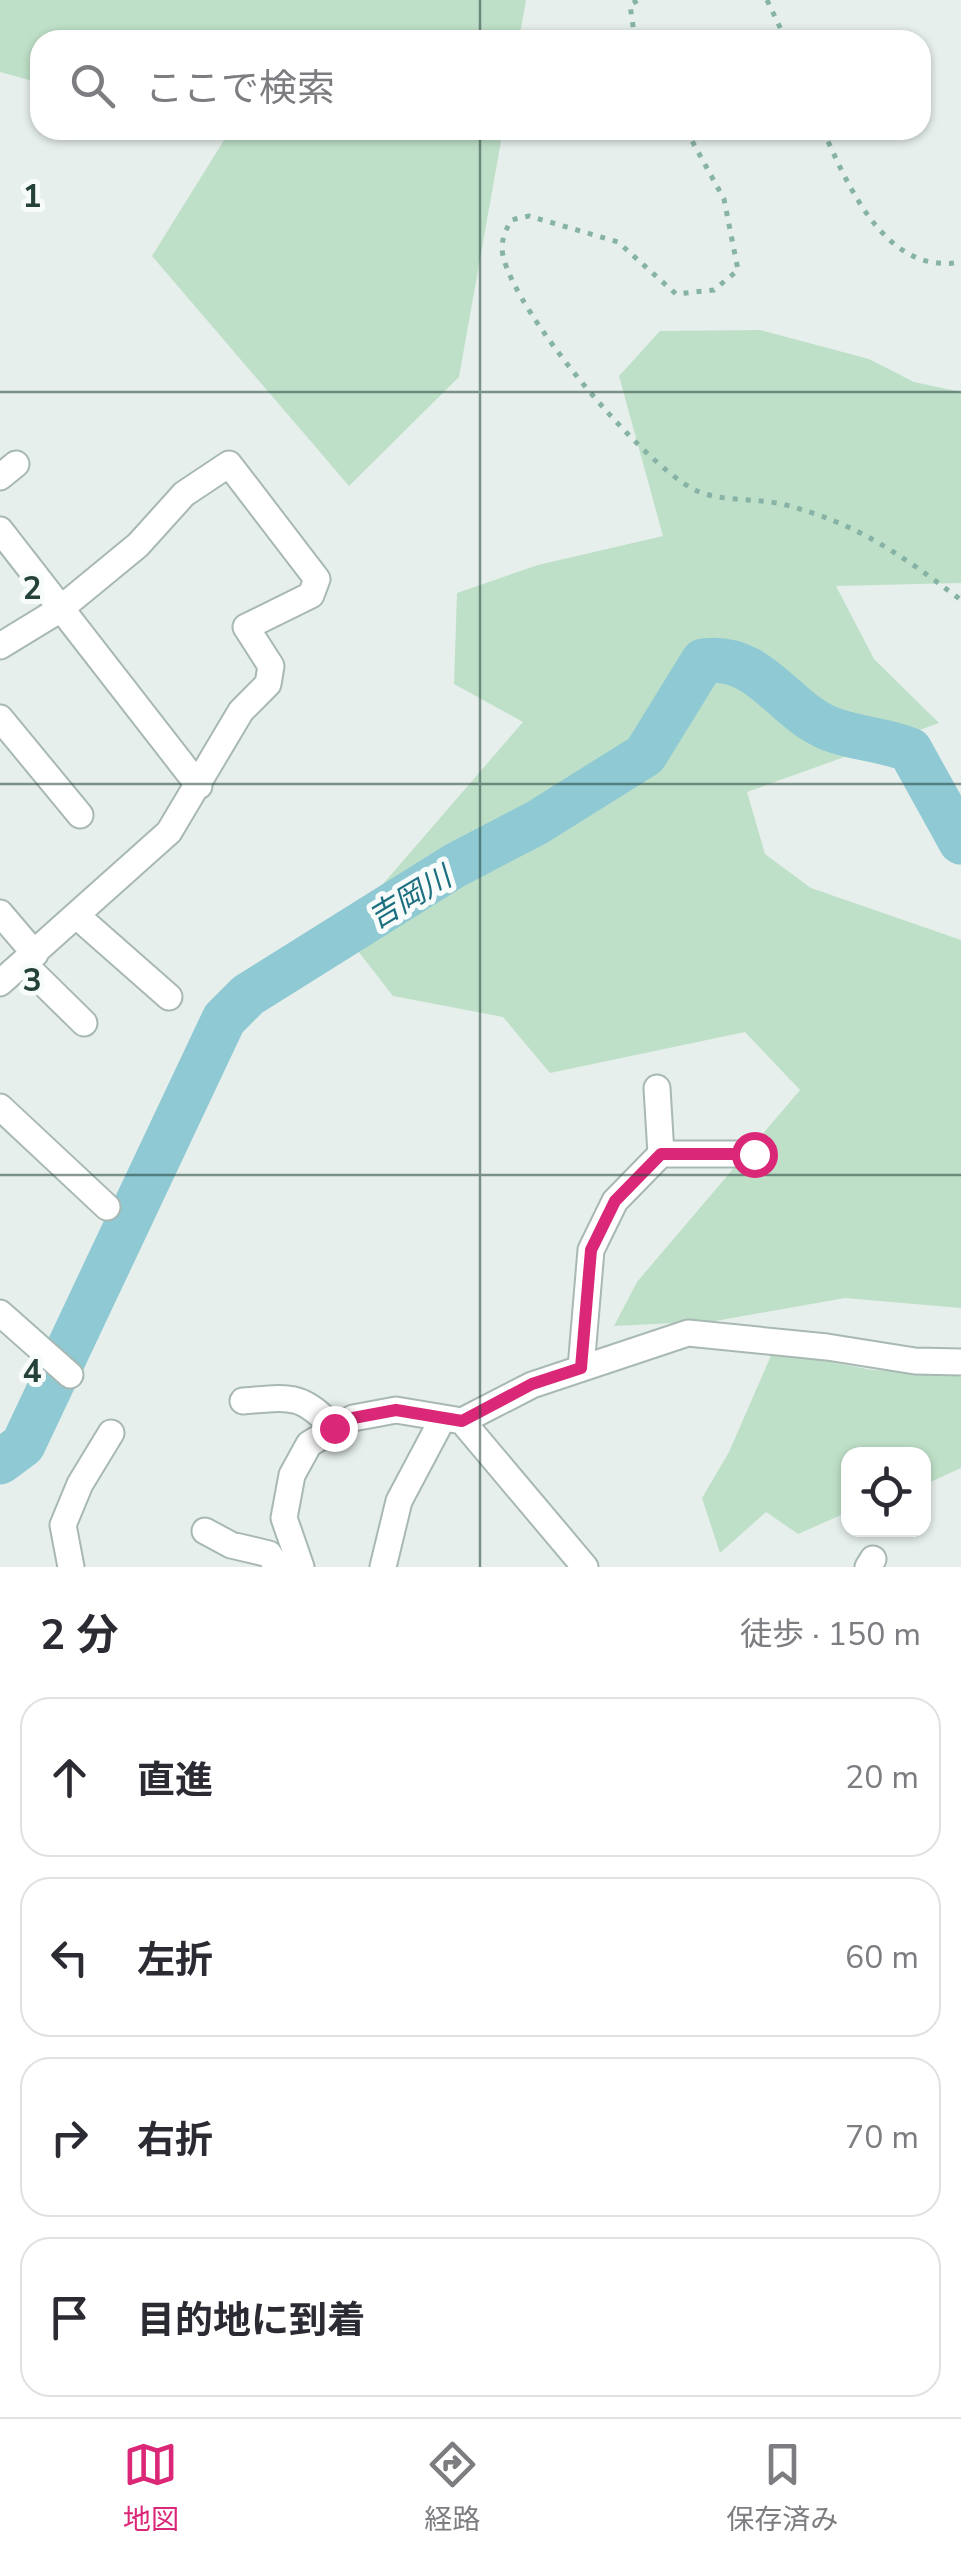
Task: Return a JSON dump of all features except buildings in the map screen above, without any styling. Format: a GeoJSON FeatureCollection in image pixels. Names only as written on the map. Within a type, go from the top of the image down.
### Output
{"type":"FeatureCollection","features":[{"type":"Feature","properties":{"kind":"street"},"geometry":{"type":"LineString","coordinates":[[0,646],[59,610],[138,546],[184,494],[229,464],[318,580],[311,595],[246,628],[271,666],[268,684],[241,712],[170,832],[0,983]]}},
{"type":"Feature","properties":{"kind":"street"},"geometry":{"type":"LineString","coordinates":[[0,530],[199,786]]}},
{"type":"Feature","properties":{"kind":"street"},"geometry":{"type":"LineString","coordinates":[[0,718],[80,815]]}},
{"type":"Feature","properties":{"kind":"street"},"geometry":{"type":"LineString","coordinates":[[0,914],[29,959],[84,1024]]}},
{"type":"Feature","properties":{"kind":"street"},"geometry":{"type":"LineString","coordinates":[[77,916],[169,998]]}},
{"type":"Feature","properties":{"kind":"street"},"geometry":{"type":"LineString","coordinates":[[658,1088],[661,1154]]}},
{"type":"Feature","properties":{"kind":"street"},"geometry":{"type":"LineString","coordinates":[[0,1107],[106,1207]]}},
{"type":"Feature","properties":{"kind":"street"},"geometry":{"type":"LineString","coordinates":[[581,1368],[591,1250],[615,1201],[661,1154],[754,1154]]}},
{"type":"Feature","properties":{"kind":"street"},"geometry":{"type":"LineString","coordinates":[[0,1313],[70,1376]]}},
{"type":"Feature","properties":{"kind":"street"},"geometry":{"type":"LineString","coordinates":[[382,1567],[399,1501],[452,1420],[532,1384],[688,1333],[827,1347],[916,1362],[961,1362]]}},
{"type":"Feature","properties":{"kind":"street"},"geometry":{"type":"LineString","coordinates":[[243,1401],[290,1397],[308,1402],[334,1428]]}},
{"type":"Feature","properties":{"kind":"street"},"geometry":{"type":"LineString","coordinates":[[302,1567],[284,1518],[292,1476],[309,1444],[353,1418],[396,1410],[452,1420],[585,1567]]}},
{"type":"Feature","properties":{"kind":"street"},"geometry":{"type":"LineString","coordinates":[[71,1567],[64,1525],[80,1484],[112,1433]]}},
{"type":"Feature","properties":{"kind":"street"},"geometry":{"type":"LineString","coordinates":[[205,1530],[230,1545],[269,1554],[277,1567]]}},
{"type":"Feature","properties":{"kind":"path"},"geometry":{"type":"LineString","coordinates":[[634,30],[630,5],[638,0]]}},
{"type":"Feature","properties":{"kind":"path"},"geometry":{"type":"LineString","coordinates":[[767,0],[781,30]]}},
{"type":"Feature","properties":{"kind":"path"},"geometry":{"type":"LineString","coordinates":[[691,140],[724,200],[738,270],[714,290],[676,294],[618,242],[530,216],[511,220],[502,238],[503,256],[519,290],[598,406],[658,466],[696,491],[778,503],[846,522],[887,544],[961,600]]}},
{"type":"Feature","properties":{"kind":"path"},"geometry":{"type":"LineString","coordinates":[[827,140],[846,182],[878,228],[924,263],[961,262]]}},
{"type":"Feature","properties":{"kind":"green space"},"geometry":{"type":"Polygon","coordinates":[[[0,0],[526,0],[521,30],[30,30],[30,80],[0,72],[0,0]]]}},
{"type":"Feature","properties":{"kind":"green space"},"geometry":{"type":"Polygon","coordinates":[[[224,140],[501,140],[459,377],[349,486],[152,256],[224,140]]]}},
{"type":"Feature","properties":{"kind":"green space"},"geometry":{"type":"Polygon","coordinates":[[[760,330],[869,359],[914,382],[961,392],[961,583],[836,586],[874,659],[939,723],[747,792],[765,854],[811,888],[961,940],[961,1308],[845,1298],[715,1321],[614,1326],[637,1282],[800,1090],[745,1032],[550,1073],[503,1017],[393,996],[358,951],[377,891],[523,722],[454,684],[457,593],[538,565],[663,536],[619,376],[660,331],[760,330]]]}},
{"type":"Feature","properties":{"kind":"green space"},"geometry":{"type":"Polygon","coordinates":[[[773,1351],[872,1370],[961,1373],[961,1468],[931,1482],[931,1447],[841,1447],[841,1515],[798,1534],[766,1512],[720,1553],[702,1498],[729,1452],[773,1351]]]}},
{"type":"Feature","properties":{"kind":"waterway","name":"吉岡川"},"geometry":{"type":"LineString","coordinates":[[0,1462],[23,1445],[224,1019],[248,995],[454,866],[538,822],[645,755],[703,661],[723,661],[755,673],[828,728],[910,750],[961,842]]}},
{"type":"Feature","properties":{"kind":"route"},"geometry":{"type":"LineString","coordinates":[[334,1428],[353,1418],[396,1410],[462,1421],[532,1384],[581,1368],[591,1250],[615,1201],[661,1154],[754,1154]]}}]}
